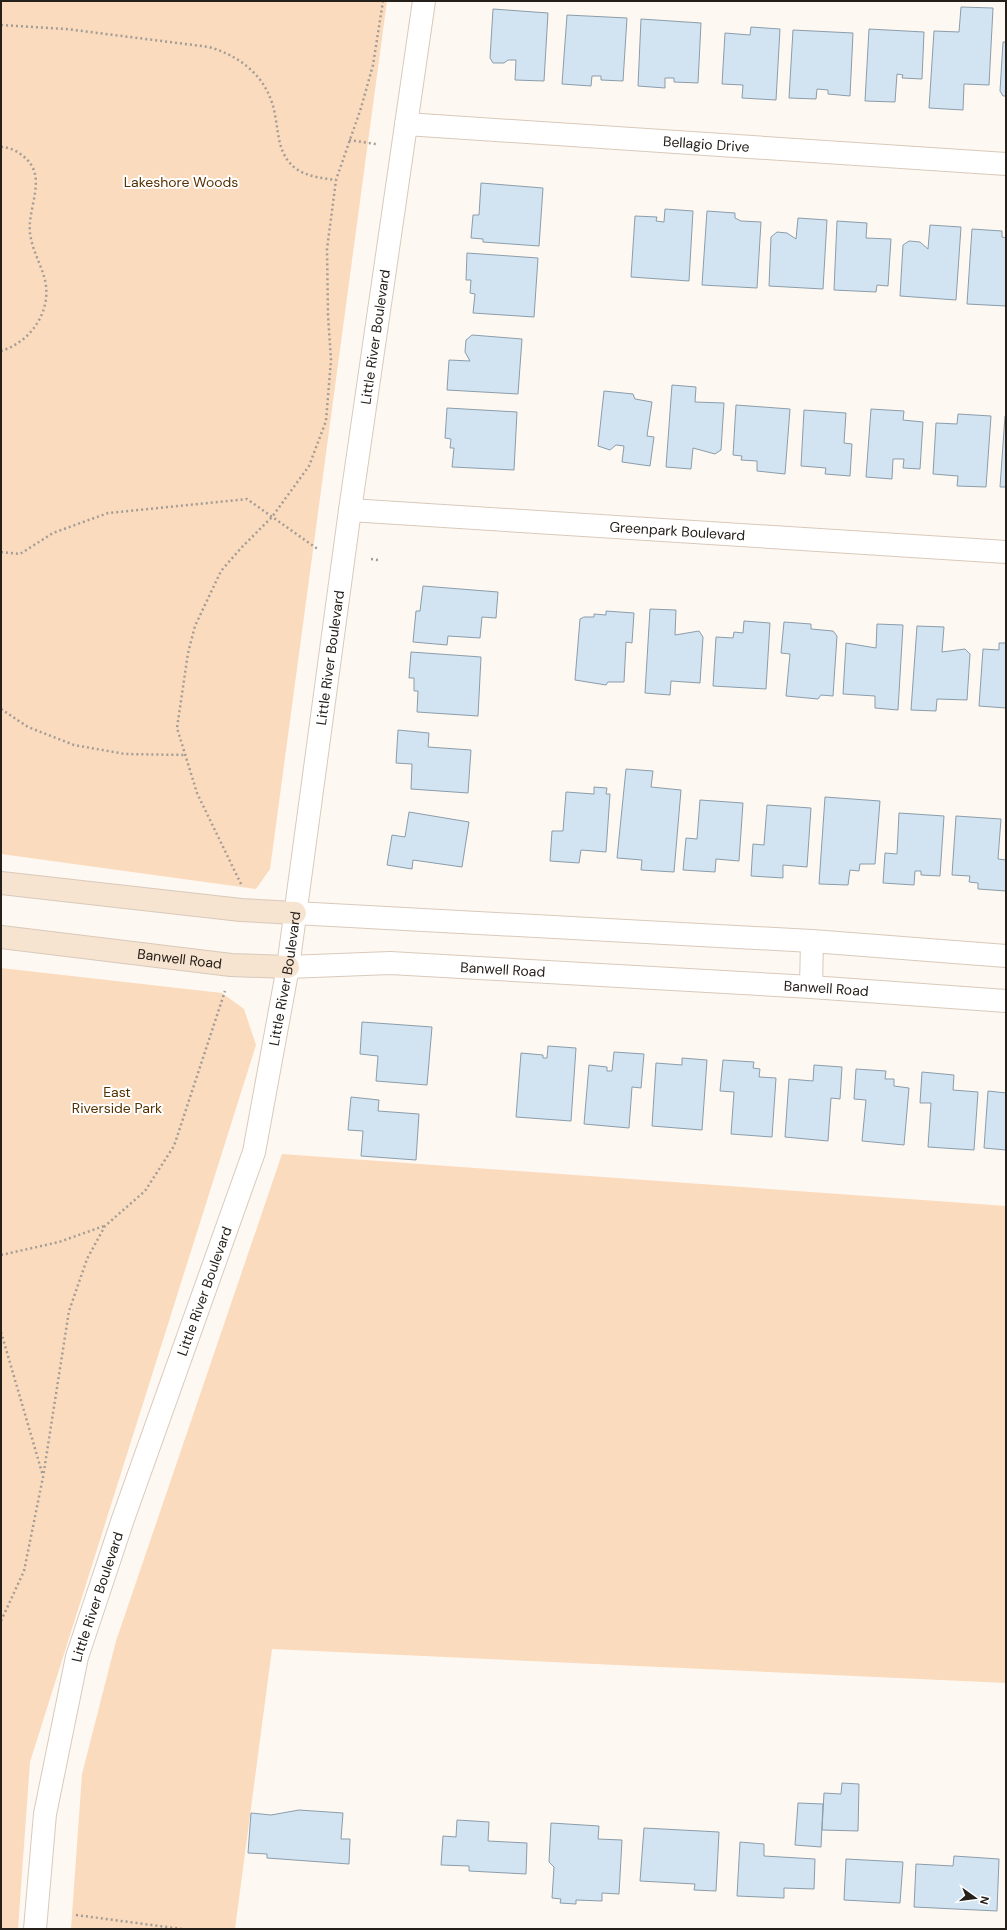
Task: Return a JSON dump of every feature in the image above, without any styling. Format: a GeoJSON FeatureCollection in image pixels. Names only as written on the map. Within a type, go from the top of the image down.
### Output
{"type":"FeatureCollection","features":[{"type":"Feature","properties":{"kind":"main road"},"geometry":{"type":"LineString","coordinates":[[1,883],[241,910],[295,913]]}},
{"type":"Feature","properties":{"kind":"main road","name":"Banwell Road"},"geometry":{"type":"LineString","coordinates":[[1,937],[232,965],[288,967]]}},
{"type":"Feature","properties":{"kind":"street","name":"Little River Boulevard"},"geometry":{"type":"LineString","coordinates":[[35,1929],[45,1814],[77,1657],[123,1519],[254,1152],[288,967],[350,510],[424,1]]}},
{"type":"Feature","properties":{"kind":"street","name":"Bellagio Drive"},"geometry":{"type":"LineString","coordinates":[[406,124],[1006,164]]}},
{"type":"Feature","properties":{"kind":"street","name":"Greenpark Boulevard"},"geometry":{"type":"LineString","coordinates":[[350,510],[1006,552]]}},
{"type":"Feature","properties":{"kind":"street"},"geometry":{"type":"LineString","coordinates":[[295,913],[812,941],[1006,956]]}},
{"type":"Feature","properties":{"kind":"street"},"geometry":{"type":"LineString","coordinates":[[811,987],[812,941]]}},
{"type":"Feature","properties":{"kind":"street","name":"Banwell Road"},"geometry":{"type":"LineString","coordinates":[[288,967],[390,964],[811,987],[1006,1001]]}},
{"type":"Feature","properties":{"kind":"path"},"geometry":{"type":"LineString","coordinates":[[241,883],[197,793],[177,728],[188,653],[195,626],[221,571],[242,547],[272,517],[309,466],[326,421],[332,360],[328,315],[327,249],[336,180],[361,108],[373,65],[383,1]]}},
{"type":"Feature","properties":{"kind":"path"},"geometry":{"type":"LineString","coordinates":[[1,25],[66,29],[209,47],[226,52],[250,68],[264,85],[276,116],[280,146],[286,158],[296,169],[312,176],[336,180]]}},
{"type":"Feature","properties":{"kind":"path"},"geometry":{"type":"LineString","coordinates":[[1,147],[16,150],[25,157],[32,165],[36,175],[37,186],[29,222],[30,235],[34,252],[45,279],[46,292],[45,307],[31,332],[20,342],[1,351]]}},
{"type":"Feature","properties":{"kind":"path"},"geometry":{"type":"LineString","coordinates":[[1,552],[20,554],[53,533],[108,513],[247,499],[319,550]]}},
{"type":"Feature","properties":{"kind":"path"},"geometry":{"type":"LineString","coordinates":[[1,709],[28,727],[74,745],[125,754],[186,755]]}},
{"type":"Feature","properties":{"kind":"path"},"geometry":{"type":"LineString","coordinates":[[1,1621],[24,1572],[43,1477],[69,1310],[87,1259],[105,1226],[145,1191],[174,1146],[226,991]]}},
{"type":"Feature","properties":{"kind":"path"},"geometry":{"type":"LineString","coordinates":[[1,1255],[59,1242],[105,1226]]}},
{"type":"Feature","properties":{"kind":"path"},"geometry":{"type":"LineString","coordinates":[[1,1332],[43,1477]]}},
{"type":"Feature","properties":{"kind":"path"},"geometry":{"type":"LineString","coordinates":[[76,1915],[182,1929]]}},
{"type":"Feature","properties":{"kind":"green space","name":"Lakeshore Woods"},"geometry":{"type":"Polygon","coordinates":[[[1,1],[387,1],[270,869],[256,889],[1,854],[1,1]]]}},
{"type":"Feature","properties":{"kind":"green space","name":"East Riverside Park"},"geometry":{"type":"Polygon","coordinates":[[[1,968],[222,993],[244,1009],[256,1045],[30,1762],[18,1929],[1,1929],[1,968]]]}},
{"type":"Feature","properties":{"kind":"green space"},"geometry":{"type":"Polygon","coordinates":[[[282,1154],[1006,1206],[1006,1683],[272,1649],[235,1929],[71,1929],[82,1774],[116,1641],[282,1154]]]}},
{"type":"Feature","properties":{"kind":"building"},"geometry":{"type":"Polygon","coordinates":[[[961,7],[993,8],[989,85],[964,84],[963,110],[929,108],[934,31],[959,32],[961,7]]]}},
{"type":"Feature","properties":{"kind":"building"},"geometry":{"type":"Polygon","coordinates":[[[493,9],[548,13],[544,81],[515,80],[516,60],[508,60],[504,63],[493,63],[490,58],[493,9]]]}},
{"type":"Feature","properties":{"kind":"building"},"geometry":{"type":"Polygon","coordinates":[[[567,15],[627,18],[623,81],[601,80],[601,76],[592,76],[591,86],[562,84],[567,15]]]}},
{"type":"Feature","properties":{"kind":"building"},"geometry":{"type":"Polygon","coordinates":[[[641,19],[701,23],[698,83],[674,82],[674,78],[665,78],[665,88],[638,86],[641,19]]]}},
{"type":"Feature","properties":{"kind":"building"},"geometry":{"type":"Polygon","coordinates":[[[751,27],[780,29],[776,100],[742,98],[743,85],[722,84],[725,33],[750,35],[751,27]]]}},
{"type":"Feature","properties":{"kind":"building"},"geometry":{"type":"Polygon","coordinates":[[[869,29],[924,32],[922,79],[902,78],[903,75],[897,74],[895,102],[865,101],[869,29]]]}},
{"type":"Feature","properties":{"kind":"building"},"geometry":{"type":"Polygon","coordinates":[[[793,30],[853,33],[850,96],[828,94],[828,90],[817,89],[816,99],[789,98],[793,30]]]}},
{"type":"Feature","properties":{"kind":"building"},"geometry":{"type":"Polygon","coordinates":[[[1003,42],[1006,42],[1006,96],[1003,96],[1000,91],[1003,42]]]}},
{"type":"Feature","properties":{"kind":"building"},"geometry":{"type":"Polygon","coordinates":[[[481,183],[543,188],[539,246],[483,242],[483,239],[471,238],[473,215],[479,215],[481,183]]]}},
{"type":"Feature","properties":{"kind":"building"},"geometry":{"type":"Polygon","coordinates":[[[665,209],[693,211],[689,281],[631,277],[635,216],[657,217],[656,221],[664,222],[665,209]]]}},
{"type":"Feature","properties":{"kind":"building"},"geometry":{"type":"Polygon","coordinates":[[[707,211],[735,213],[735,218],[741,221],[761,222],[757,288],[702,285],[707,211]]]}},
{"type":"Feature","properties":{"kind":"building"},"geometry":{"type":"Polygon","coordinates":[[[798,218],[827,220],[823,289],[769,286],[771,237],[777,232],[787,233],[796,239],[798,218]]]}},
{"type":"Feature","properties":{"kind":"building"},"geometry":{"type":"Polygon","coordinates":[[[837,221],[867,223],[866,238],[891,239],[888,286],[877,285],[876,292],[834,290],[837,221]]]}},
{"type":"Feature","properties":{"kind":"building"},"geometry":{"type":"Polygon","coordinates":[[[930,225],[961,227],[956,300],[900,296],[903,245],[909,241],[920,242],[928,249],[930,225]]]}},
{"type":"Feature","properties":{"kind":"building"},"geometry":{"type":"Polygon","coordinates":[[[972,229],[1002,231],[1002,237],[1006,238],[1006,306],[967,304],[972,229]]]}},
{"type":"Feature","properties":{"kind":"building"},"geometry":{"type":"Polygon","coordinates":[[[467,253],[538,258],[534,317],[473,313],[475,294],[470,293],[471,280],[466,280],[467,253]]]}},
{"type":"Feature","properties":{"kind":"building"},"geometry":{"type":"Polygon","coordinates":[[[472,335],[522,339],[518,394],[447,390],[449,360],[470,361],[465,352],[466,340],[472,335]]]}},
{"type":"Feature","properties":{"kind":"building"},"geometry":{"type":"Polygon","coordinates":[[[672,385],[696,387],[695,402],[724,403],[721,450],[715,454],[693,448],[691,469],[666,467],[672,385]]]}},
{"type":"Feature","properties":{"kind":"building"},"geometry":{"type":"Polygon","coordinates":[[[604,391],[633,394],[635,399],[652,402],[647,436],[654,437],[650,466],[622,462],[624,446],[616,445],[610,450],[598,446],[604,391]]]}},
{"type":"Feature","properties":{"kind":"building"},"geometry":{"type":"Polygon","coordinates":[[[736,405],[790,409],[785,474],[757,471],[757,461],[741,460],[742,456],[733,455],[736,405]]]}},
{"type":"Feature","properties":{"kind":"building"},"geometry":{"type":"Polygon","coordinates":[[[447,408],[517,412],[514,470],[452,467],[454,448],[450,448],[451,439],[445,438],[447,408]]]}},
{"type":"Feature","properties":{"kind":"building"},"geometry":{"type":"Polygon","coordinates":[[[871,409],[904,411],[903,420],[923,422],[920,469],[903,468],[904,459],[893,459],[892,479],[866,477],[871,409]]]}},
{"type":"Feature","properties":{"kind":"building"},"geometry":{"type":"Polygon","coordinates":[[[804,410],[846,413],[844,443],[852,444],[850,476],[825,474],[826,468],[801,466],[804,410]]]}},
{"type":"Feature","properties":{"kind":"building"},"geometry":{"type":"Polygon","coordinates":[[[958,414],[991,416],[986,487],[957,486],[958,476],[933,474],[936,423],[957,424],[958,414]]]}},
{"type":"Feature","properties":{"kind":"building"},"geometry":{"type":"Polygon","coordinates":[[[1005,416],[1006,487],[1000,487],[1005,416]]]}},
{"type":"Feature","properties":{"kind":"building"},"geometry":{"type":"Polygon","coordinates":[[[423,586],[498,592],[496,618],[482,617],[480,638],[448,636],[447,645],[413,642],[416,611],[420,611],[423,586]]]}},
{"type":"Feature","properties":{"kind":"building"},"geometry":{"type":"Polygon","coordinates":[[[650,609],[676,610],[675,635],[699,631],[703,637],[700,683],[671,681],[670,695],[645,693],[650,609]]]}},
{"type":"Feature","properties":{"kind":"building"},"geometry":{"type":"Polygon","coordinates":[[[606,611],[634,613],[632,643],[626,642],[624,682],[608,682],[606,685],[575,680],[580,619],[584,617],[594,617],[594,614],[606,615],[606,611]]]}},
{"type":"Feature","properties":{"kind":"building"},"geometry":{"type":"Polygon","coordinates":[[[744,621],[770,623],[766,689],[713,686],[716,637],[733,638],[734,632],[743,633],[744,621]]]}},
{"type":"Feature","properties":{"kind":"building"},"geometry":{"type":"Polygon","coordinates":[[[784,622],[811,624],[811,629],[833,631],[837,636],[833,696],[821,695],[818,699],[786,696],[790,654],[781,653],[784,622]]]}},
{"type":"Feature","properties":{"kind":"building"},"geometry":{"type":"Polygon","coordinates":[[[877,624],[903,625],[898,710],[875,708],[875,696],[843,694],[846,643],[876,648],[877,624]]]}},
{"type":"Feature","properties":{"kind":"building"},"geometry":{"type":"Polygon","coordinates":[[[917,626],[944,627],[942,652],[965,649],[970,654],[967,700],[937,699],[936,711],[911,710],[917,626]]]}},
{"type":"Feature","properties":{"kind":"building"},"geometry":{"type":"Polygon","coordinates":[[[999,643],[1006,643],[1006,708],[979,706],[983,649],[999,650],[999,643]]]}},
{"type":"Feature","properties":{"kind":"building"},"geometry":{"type":"Polygon","coordinates":[[[411,652],[481,657],[478,716],[417,712],[418,691],[414,691],[414,678],[409,678],[411,652]]]}},
{"type":"Feature","properties":{"kind":"building"},"geometry":{"type":"Polygon","coordinates":[[[398,730],[429,733],[428,747],[471,750],[468,793],[411,789],[412,764],[396,763],[398,730]]]}},
{"type":"Feature","properties":{"kind":"building"},"geometry":{"type":"Polygon","coordinates":[[[626,769],[653,771],[651,787],[681,790],[674,872],[641,870],[642,860],[617,858],[626,769]]]}},
{"type":"Feature","properties":{"kind":"building"},"geometry":{"type":"Polygon","coordinates":[[[594,787],[607,788],[606,794],[610,794],[606,852],[581,850],[579,863],[550,861],[552,831],[563,831],[566,792],[594,794],[594,787]]]}},
{"type":"Feature","properties":{"kind":"building"},"geometry":{"type":"Polygon","coordinates":[[[825,797],[880,801],[875,864],[860,864],[859,871],[850,870],[848,885],[819,884],[825,797]]]}},
{"type":"Feature","properties":{"kind":"building"},"geometry":{"type":"Polygon","coordinates":[[[700,800],[743,803],[739,861],[716,859],[715,872],[683,870],[686,838],[697,839],[700,800]]]}},
{"type":"Feature","properties":{"kind":"building"},"geometry":{"type":"Polygon","coordinates":[[[767,805],[811,808],[807,867],[783,865],[783,878],[751,876],[753,844],[764,845],[767,805]]]}},
{"type":"Feature","properties":{"kind":"building"},"geometry":{"type":"Polygon","coordinates":[[[409,812],[469,822],[462,867],[413,860],[412,869],[387,865],[392,835],[405,837],[409,812]]]}},
{"type":"Feature","properties":{"kind":"building"},"geometry":{"type":"Polygon","coordinates":[[[899,813],[944,816],[940,876],[921,875],[921,871],[915,871],[914,885],[883,883],[885,853],[897,854],[899,813]]]}},
{"type":"Feature","properties":{"kind":"building"},"geometry":{"type":"Polygon","coordinates":[[[956,816],[1001,819],[998,859],[1006,860],[1006,891],[978,889],[978,883],[969,882],[970,876],[952,875],[956,816]]]}},
{"type":"Feature","properties":{"kind":"building"},"geometry":{"type":"Polygon","coordinates":[[[362,1022],[432,1027],[427,1085],[376,1081],[378,1056],[360,1054],[362,1022]]]}},
{"type":"Feature","properties":{"kind":"building"},"geometry":{"type":"Polygon","coordinates":[[[548,1046],[576,1048],[571,1121],[516,1117],[521,1053],[543,1055],[543,1058],[547,1058],[548,1046]]]}},
{"type":"Feature","properties":{"kind":"building"},"geometry":{"type":"Polygon","coordinates":[[[614,1052],[644,1054],[641,1088],[632,1087],[629,1128],[584,1124],[589,1065],[607,1067],[607,1071],[612,1071],[614,1052]]]}},
{"type":"Feature","properties":{"kind":"building"},"geometry":{"type":"Polygon","coordinates":[[[682,1058],[707,1060],[702,1130],[652,1126],[656,1063],[682,1065],[682,1058]]]}},
{"type":"Feature","properties":{"kind":"building"},"geometry":{"type":"Polygon","coordinates":[[[723,1060],[754,1062],[753,1068],[760,1069],[759,1077],[776,1078],[772,1137],[731,1134],[734,1092],[720,1091],[723,1060]]]}},
{"type":"Feature","properties":{"kind":"building"},"geometry":{"type":"Polygon","coordinates":[[[814,1065],[842,1067],[840,1099],[831,1098],[828,1141],[785,1137],[789,1079],[813,1081],[814,1065]]]}},
{"type":"Feature","properties":{"kind":"building"},"geometry":{"type":"Polygon","coordinates":[[[856,1069],[886,1071],[885,1079],[894,1079],[894,1086],[909,1088],[904,1145],[862,1141],[866,1100],[854,1099],[856,1069]]]}},
{"type":"Feature","properties":{"kind":"building"},"geometry":{"type":"Polygon","coordinates":[[[922,1072],[954,1075],[953,1090],[978,1092],[974,1150],[928,1147],[931,1103],[920,1103],[922,1072]]]}},
{"type":"Feature","properties":{"kind":"building"},"geometry":{"type":"Polygon","coordinates":[[[988,1091],[1006,1093],[1006,1150],[984,1148],[988,1091]]]}},
{"type":"Feature","properties":{"kind":"building"},"geometry":{"type":"Polygon","coordinates":[[[351,1097],[379,1100],[378,1111],[419,1114],[416,1160],[361,1156],[363,1131],[348,1130],[351,1097]]]}},
{"type":"Feature","properties":{"kind":"building"},"geometry":{"type":"Polygon","coordinates":[[[842,1783],[859,1784],[858,1831],[822,1830],[824,1793],[841,1794],[842,1783]]]}},
{"type":"Feature","properties":{"kind":"building"},"geometry":{"type":"Polygon","coordinates":[[[798,1803],[823,1804],[821,1847],[795,1845],[798,1803]]]}},
{"type":"Feature","properties":{"kind":"building"},"geometry":{"type":"Polygon","coordinates":[[[299,1810],[343,1813],[341,1839],[350,1839],[349,1864],[267,1858],[267,1854],[248,1853],[251,1813],[271,1815],[299,1810]]]}},
{"type":"Feature","properties":{"kind":"building"},"geometry":{"type":"Polygon","coordinates":[[[457,1820],[489,1822],[488,1841],[527,1843],[526,1874],[469,1871],[469,1866],[441,1865],[443,1836],[456,1837],[457,1820]]]}},
{"type":"Feature","properties":{"kind":"building"},"geometry":{"type":"Polygon","coordinates":[[[551,1823],[599,1826],[598,1839],[622,1840],[619,1894],[602,1893],[602,1901],[576,1900],[576,1904],[560,1903],[561,1899],[552,1898],[554,1867],[549,1862],[551,1823]]]}},
{"type":"Feature","properties":{"kind":"building"},"geometry":{"type":"Polygon","coordinates":[[[644,1828],[719,1832],[716,1891],[694,1890],[695,1884],[640,1881],[644,1828]]]}},
{"type":"Feature","properties":{"kind":"building"},"geometry":{"type":"Polygon","coordinates":[[[740,1842],[764,1844],[764,1856],[815,1859],[814,1889],[784,1888],[784,1898],[737,1896],[740,1842]]]}},
{"type":"Feature","properties":{"kind":"building"},"geometry":{"type":"Polygon","coordinates":[[[954,1856],[999,1859],[997,1911],[914,1907],[916,1864],[953,1866],[954,1856]]]}},
{"type":"Feature","properties":{"kind":"building"},"geometry":{"type":"Polygon","coordinates":[[[846,1859],[903,1862],[900,1903],[844,1900],[846,1859]]]}}]}
